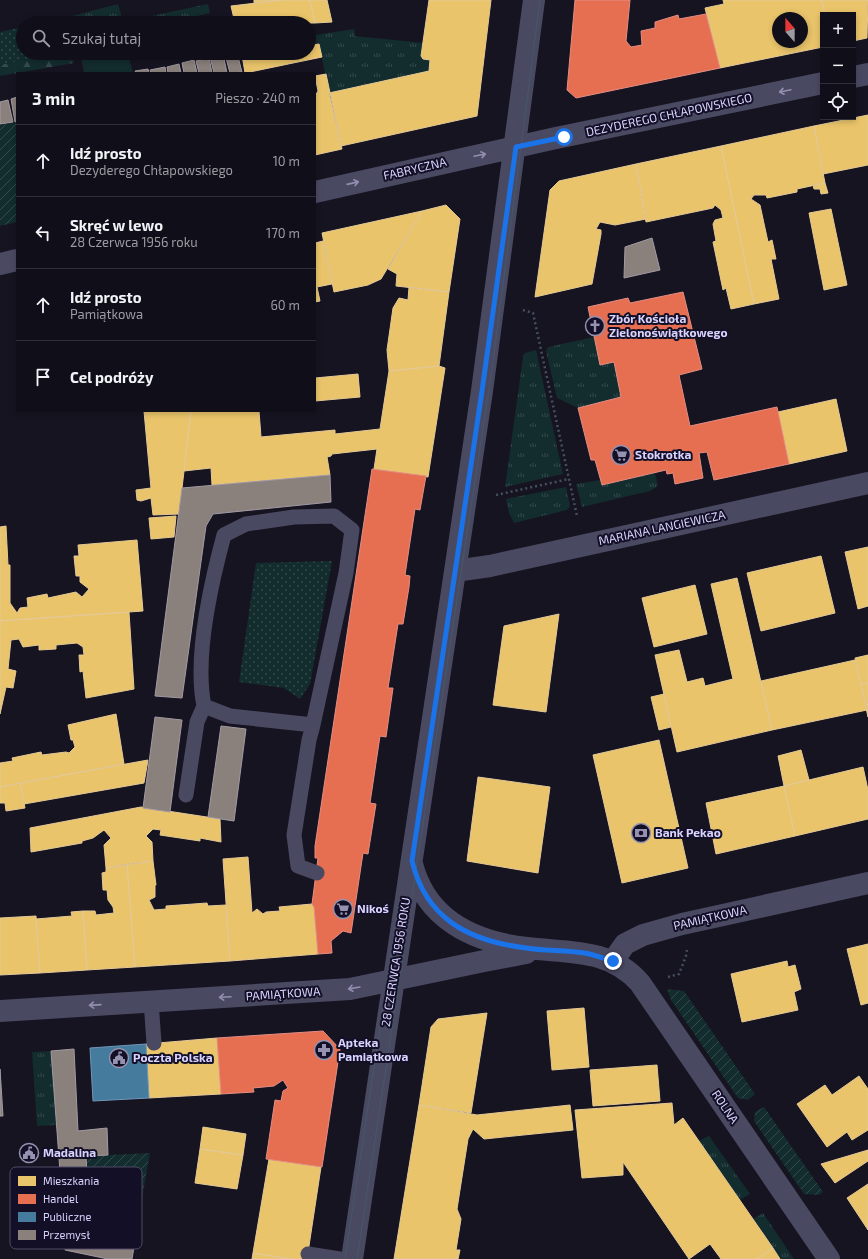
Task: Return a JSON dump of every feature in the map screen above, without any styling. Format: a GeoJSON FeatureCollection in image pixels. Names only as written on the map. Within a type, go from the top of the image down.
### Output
{"type":"FeatureCollection","features":[{"type":"Feature","properties":{"kind":"street","name":"28 CZERWCA 1956 ROKU"},"geometry":{"type":"LineString","coordinates":[[352,1259],[482,391],[516,147],[534,0]]}},
{"type":"Feature","properties":{"kind":"street"},"geometry":{"type":"LineString","coordinates":[[856,76],[868,74]]}},
{"type":"Feature","properties":{"kind":"street","name":"DEZYDEREGO CHŁAPOWSKIEGO"},"geometry":{"type":"LineString","coordinates":[[516,147],[820,85]]}},
{"type":"Feature","properties":{"kind":"street","name":"FABRYCZNA"},"geometry":{"type":"LineString","coordinates":[[316,192],[516,147]]}},
{"type":"Feature","properties":{"kind":"street"},"geometry":{"type":"LineString","coordinates":[[0,264],[16,260]]}},
{"type":"Feature","properties":{"kind":"street","name":"MARIANA LANGIEWICZA"},"geometry":{"type":"LineString","coordinates":[[455,571],[490,566],[868,483]]}},
{"type":"Feature","properties":{"kind":"street","name":"PAMIĄTKOWA"},"geometry":{"type":"LineString","coordinates":[[412,861],[420,888],[429,902],[444,918],[464,930],[484,939],[505,945],[585,953],[613,961],[625,944],[643,935],[682,924],[868,883]]}},
{"type":"Feature","properties":{"kind":"street","name":"PAMIĄTKOWA"},"geometry":{"type":"LineString","coordinates":[[0,1011],[350,989],[393,981],[484,960],[524,954],[562,951]]}},
{"type":"Feature","properties":{"kind":"street","name":"ROLNA"},"geometry":{"type":"LineString","coordinates":[[613,961],[630,972],[640,983],[829,1259]]}},
{"type":"Feature","properties":{"kind":"lane"},"geometry":{"type":"LineString","coordinates":[[186,795],[197,722],[204,706],[200,685],[206,625],[214,573],[224,535],[246,524],[294,516],[334,516],[352,530],[346,573],[313,725],[294,834],[298,866],[317,873]]}},
{"type":"Feature","properties":{"kind":"lane"},"geometry":{"type":"LineString","coordinates":[[204,706],[230,716],[313,725]]}},
{"type":"Feature","properties":{"kind":"lane"},"geometry":{"type":"LineString","coordinates":[[151,1001],[154,1044]]}},
{"type":"Feature","properties":{"kind":"lane"},"geometry":{"type":"LineString","coordinates":[[308,1254],[340,1259]]}},
{"type":"Feature","properties":{"kind":"path"},"geometry":{"type":"LineString","coordinates":[[523,310],[533,313],[577,516]]}},
{"type":"Feature","properties":{"kind":"path"},"geometry":{"type":"LineString","coordinates":[[496,495],[569,479]]}},
{"type":"Feature","properties":{"kind":"green space"},"geometry":{"type":"Polygon","coordinates":[[[118,4],[121,16],[72,16],[118,4]]]}},
{"type":"Feature","properties":{"kind":"green space"},"geometry":{"type":"Polygon","coordinates":[[[208,4],[210,13],[197,16],[151,16],[208,4]]]}},
{"type":"Feature","properties":{"kind":"green space"},"geometry":{"type":"Polygon","coordinates":[[[16,29],[16,60],[23,60],[0,65],[0,32],[16,29]]]}},
{"type":"Feature","properties":{"kind":"green space"},"geometry":{"type":"Polygon","coordinates":[[[354,29],[355,36],[423,43],[421,56],[423,59],[430,60],[429,71],[329,93],[319,44],[316,45],[316,35],[354,29]]]}},
{"type":"Feature","properties":{"kind":"green space"},"geometry":{"type":"Polygon","coordinates":[[[23,60],[73,60],[74,63],[0,76],[0,65],[23,60]]]}},
{"type":"Feature","properties":{"kind":"green space"},"geometry":{"type":"Polygon","coordinates":[[[81,60],[130,60],[133,72],[84,72],[81,60]]]}},
{"type":"Feature","properties":{"kind":"green space"},"geometry":{"type":"Polygon","coordinates":[[[16,122],[16,222],[0,226],[0,125],[16,122]]]}},
{"type":"Feature","properties":{"kind":"green space"},"geometry":{"type":"Polygon","coordinates":[[[594,337],[614,362],[621,397],[578,408],[557,398],[546,351],[548,347],[594,337]]]}},
{"type":"Feature","properties":{"kind":"green space"},"geometry":{"type":"Polygon","coordinates":[[[536,350],[563,474],[505,487],[523,357],[525,353],[536,350]]]}},
{"type":"Feature","properties":{"kind":"green space"},"geometry":{"type":"Polygon","coordinates":[[[655,473],[658,486],[650,491],[582,507],[576,484],[600,480],[602,485],[655,473]]]}},
{"type":"Feature","properties":{"kind":"green space"},"geometry":{"type":"Polygon","coordinates":[[[566,487],[570,506],[567,510],[514,523],[509,513],[506,499],[566,487]]]}},
{"type":"Feature","properties":{"kind":"green space"},"geometry":{"type":"Polygon","coordinates":[[[332,561],[310,684],[300,699],[284,688],[239,682],[256,563],[332,561]]]}},
{"type":"Feature","properties":{"kind":"green space"},"geometry":{"type":"Polygon","coordinates":[[[667,989],[684,991],[755,1094],[748,1100],[738,1098],[671,1000],[667,989]]]}},
{"type":"Feature","properties":{"kind":"green space"},"geometry":{"type":"Polygon","coordinates":[[[51,1051],[56,1125],[37,1126],[32,1052],[51,1051]]]}},
{"type":"Feature","properties":{"kind":"green space"},"geometry":{"type":"Polygon","coordinates":[[[764,1107],[823,1192],[819,1195],[804,1194],[754,1121],[755,1112],[764,1107]]]}},
{"type":"Feature","properties":{"kind":"green space"},"geometry":{"type":"Polygon","coordinates":[[[709,1136],[750,1194],[740,1200],[698,1141],[709,1136]]]}},
{"type":"Feature","properties":{"kind":"green space"},"geometry":{"type":"Polygon","coordinates":[[[150,1153],[142,1198],[142,1167],[87,1167],[86,1156],[150,1153]]]}},
{"type":"Feature","properties":{"kind":"green space"},"geometry":{"type":"Polygon","coordinates":[[[763,1213],[794,1259],[780,1259],[753,1219],[763,1213]]]}},
{"type":"Feature","properties":{"kind":"building: Mieszkania"},"geometry":{"type":"Polygon","coordinates":[[[254,0],[282,0],[254,3],[254,0]]]}},
{"type":"Feature","properties":{"kind":"building: Mieszkania"},"geometry":{"type":"Polygon","coordinates":[[[282,0],[310,0],[313,16],[233,16],[231,6],[282,0]]]}},
{"type":"Feature","properties":{"kind":"building: Mieszkania"},"geometry":{"type":"Polygon","coordinates":[[[310,0],[327,0],[332,22],[316,23],[316,16],[313,16],[310,0]]]}},
{"type":"Feature","properties":{"kind":"building: Mieszkania"},"geometry":{"type":"Polygon","coordinates":[[[429,0],[491,0],[477,116],[341,146],[329,93],[429,71],[430,60],[423,59],[421,56],[429,0]]]}},
{"type":"Feature","properties":{"kind":"building: Mieszkania"},"geometry":{"type":"Polygon","coordinates":[[[723,0],[822,0],[824,12],[820,12],[820,48],[720,68],[705,8],[724,4],[723,0]]]}},
{"type":"Feature","properties":{"kind":"building: Mieszkania"},"geometry":{"type":"Polygon","coordinates":[[[822,0],[868,0],[867,38],[856,40],[856,12],[824,12],[822,0]]]}},
{"type":"Feature","properties":{"kind":"building: Mieszkania"},"geometry":{"type":"Polygon","coordinates":[[[319,44],[322,57],[316,58],[316,45],[319,44]]]}},
{"type":"Feature","properties":{"kind":"building: Mieszkania"},"geometry":{"type":"Polygon","coordinates":[[[308,60],[250,72],[245,72],[243,61],[308,60]]]}},
{"type":"Feature","properties":{"kind":"building: Mieszkania"},"geometry":{"type":"Polygon","coordinates":[[[326,74],[342,149],[316,155],[316,94],[318,91],[316,76],[326,74]]]}},
{"type":"Feature","properties":{"kind":"building: Mieszkania"},"geometry":{"type":"Polygon","coordinates":[[[868,115],[868,165],[823,174],[814,126],[843,120],[856,120],[856,117],[868,115]]]}},
{"type":"Feature","properties":{"kind":"building: Mieszkania"},"geometry":{"type":"Polygon","coordinates":[[[814,126],[825,183],[797,189],[797,192],[767,198],[766,195],[754,195],[751,199],[760,205],[768,242],[772,240],[776,259],[771,259],[779,299],[754,304],[721,146],[814,126]]]}},
{"type":"Feature","properties":{"kind":"building: Mieszkania"},"geometry":{"type":"Polygon","coordinates":[[[721,146],[754,304],[731,309],[726,288],[723,290],[713,242],[716,241],[713,224],[715,220],[723,218],[721,210],[715,205],[713,208],[646,222],[636,164],[721,146]]]}},
{"type":"Feature","properties":{"kind":"building: Mieszkania"},"geometry":{"type":"Polygon","coordinates":[[[636,164],[646,219],[615,225],[600,222],[596,229],[601,230],[601,234],[592,284],[535,297],[550,190],[559,181],[636,164]]]}},
{"type":"Feature","properties":{"kind":"building: Mieszkania"},"geometry":{"type":"Polygon","coordinates":[[[825,183],[828,193],[821,194],[820,189],[814,189],[813,185],[825,183]]]}},
{"type":"Feature","properties":{"kind":"building: Mieszkania"},"geometry":{"type":"Polygon","coordinates":[[[446,205],[460,219],[449,292],[396,286],[397,274],[388,269],[422,211],[446,205]]]}},
{"type":"Feature","properties":{"kind":"building: Mieszkania"},"geometry":{"type":"Polygon","coordinates":[[[831,209],[847,285],[824,290],[809,213],[831,209]]]}},
{"type":"Feature","properties":{"kind":"building: Mieszkania"},"geometry":{"type":"Polygon","coordinates":[[[422,211],[381,279],[368,285],[334,292],[322,233],[422,211]]]}},
{"type":"Feature","properties":{"kind":"building: Mieszkania"},"geometry":{"type":"Polygon","coordinates":[[[323,241],[332,284],[317,287],[320,301],[316,302],[316,243],[323,241]]]}},
{"type":"Feature","properties":{"kind":"building: Mieszkania"},"geometry":{"type":"Polygon","coordinates":[[[409,287],[449,292],[439,366],[389,371],[387,350],[393,308],[399,298],[408,300],[409,287]]]}},
{"type":"Feature","properties":{"kind":"building: Mieszkania"},"geometry":{"type":"Polygon","coordinates":[[[439,366],[445,368],[428,477],[374,469],[377,449],[332,454],[331,456],[327,457],[330,475],[212,485],[211,468],[184,471],[191,412],[259,412],[261,437],[335,430],[335,434],[380,429],[389,371],[439,366]]]}},
{"type":"Feature","properties":{"kind":"building: Mieszkania"},"geometry":{"type":"Polygon","coordinates":[[[358,374],[360,397],[316,401],[316,378],[358,374]]]}},
{"type":"Feature","properties":{"kind":"building: Mieszkania"},"geometry":{"type":"Polygon","coordinates":[[[836,399],[847,451],[789,464],[778,412],[836,399]]]}},
{"type":"Feature","properties":{"kind":"building: Mieszkania"},"geometry":{"type":"Polygon","coordinates":[[[144,412],[191,412],[179,514],[153,515],[151,498],[141,501],[137,500],[136,490],[151,488],[144,412]]]}},
{"type":"Feature","properties":{"kind":"building: Mieszkania"},"geometry":{"type":"Polygon","coordinates":[[[176,516],[174,537],[151,539],[149,518],[176,516]]]}},
{"type":"Feature","properties":{"kind":"building: Mieszkania"},"geometry":{"type":"Polygon","coordinates":[[[6,526],[8,565],[10,565],[10,603],[17,613],[20,608],[28,607],[27,598],[47,594],[48,598],[76,592],[82,597],[89,589],[80,582],[80,576],[76,576],[74,556],[79,556],[78,545],[137,540],[143,611],[0,621],[0,527],[6,526]]]}},
{"type":"Feature","properties":{"kind":"building: Mieszkania"},"geometry":{"type":"Polygon","coordinates":[[[868,547],[868,606],[858,609],[845,552],[868,547]]]}},
{"type":"Feature","properties":{"kind":"building: Mieszkania"},"geometry":{"type":"Polygon","coordinates":[[[821,556],[835,613],[761,631],[747,573],[821,556]]]}},
{"type":"Feature","properties":{"kind":"building: Mieszkania"},"geometry":{"type":"Polygon","coordinates":[[[737,578],[772,730],[677,752],[655,655],[679,650],[687,682],[703,678],[705,686],[733,679],[711,584],[737,578]]]}},
{"type":"Feature","properties":{"kind":"building: Mieszkania"},"geometry":{"type":"Polygon","coordinates":[[[695,585],[707,634],[654,647],[642,598],[695,585]]]}},
{"type":"Feature","properties":{"kind":"building: Mieszkania"},"geometry":{"type":"Polygon","coordinates":[[[129,612],[134,689],[86,698],[83,671],[80,672],[79,655],[84,655],[83,647],[77,643],[56,645],[56,649],[39,650],[39,645],[23,647],[19,639],[11,640],[8,669],[16,671],[13,688],[6,687],[0,714],[0,621],[129,612]]]}},
{"type":"Feature","properties":{"kind":"building: Mieszkania"},"geometry":{"type":"Polygon","coordinates":[[[559,614],[546,712],[493,705],[504,626],[559,614]]]}},
{"type":"Feature","properties":{"kind":"building: Mieszkania"},"geometry":{"type":"Polygon","coordinates":[[[868,655],[868,683],[861,685],[855,658],[868,655]]]}},
{"type":"Feature","properties":{"kind":"building: Mieszkania"},"geometry":{"type":"Polygon","coordinates":[[[855,660],[867,710],[772,730],[761,681],[855,660]]]}},
{"type":"Feature","properties":{"kind":"building: Mieszkania"},"geometry":{"type":"Polygon","coordinates":[[[868,683],[868,717],[861,685],[868,683]]]}},
{"type":"Feature","properties":{"kind":"building: Mieszkania"},"geometry":{"type":"Polygon","coordinates":[[[664,694],[671,727],[659,730],[651,697],[664,694]]]}},
{"type":"Feature","properties":{"kind":"building: Mieszkania"},"geometry":{"type":"Polygon","coordinates":[[[116,714],[124,764],[0,787],[0,763],[13,761],[12,758],[41,752],[42,755],[66,752],[69,753],[75,747],[73,740],[71,740],[68,725],[116,714]]]}},
{"type":"Feature","properties":{"kind":"building: Mieszkania"},"geometry":{"type":"Polygon","coordinates":[[[659,740],[688,868],[622,883],[593,755],[659,740]]]}},
{"type":"Feature","properties":{"kind":"building: Mieszkania"},"geometry":{"type":"Polygon","coordinates":[[[801,750],[809,780],[784,786],[778,756],[801,750]]]}},
{"type":"Feature","properties":{"kind":"building: Mieszkania"},"geometry":{"type":"Polygon","coordinates":[[[148,760],[144,783],[24,804],[20,783],[148,760]]]}},
{"type":"Feature","properties":{"kind":"building: Mieszkania"},"geometry":{"type":"Polygon","coordinates":[[[863,767],[868,790],[868,819],[795,836],[784,786],[863,767]]]}},
{"type":"Feature","properties":{"kind":"building: Mieszkania"},"geometry":{"type":"Polygon","coordinates":[[[478,777],[550,787],[538,873],[467,861],[478,777]]]}},
{"type":"Feature","properties":{"kind":"building: Mieszkania"},"geometry":{"type":"Polygon","coordinates":[[[20,783],[25,808],[6,811],[5,803],[0,803],[0,787],[20,783]]]}},
{"type":"Feature","properties":{"kind":"building: Mieszkania"},"geometry":{"type":"Polygon","coordinates":[[[784,786],[795,836],[716,854],[706,803],[784,786]]]}},
{"type":"Feature","properties":{"kind":"building: Mieszkania"},"geometry":{"type":"Polygon","coordinates":[[[141,807],[220,819],[221,842],[200,838],[200,841],[160,835],[161,830],[153,829],[146,836],[152,842],[153,861],[106,868],[104,845],[111,838],[104,830],[93,838],[82,841],[82,843],[31,852],[30,828],[141,807]]]}},
{"type":"Feature","properties":{"kind":"building: Mieszkania"},"geometry":{"type":"Polygon","coordinates":[[[248,857],[252,913],[257,909],[263,914],[266,912],[280,911],[279,907],[312,904],[314,907],[318,954],[230,961],[223,859],[248,857]]]}},
{"type":"Feature","properties":{"kind":"building: Mieszkania"},"geometry":{"type":"Polygon","coordinates":[[[153,861],[156,885],[155,897],[149,900],[154,910],[166,909],[166,906],[207,903],[208,906],[226,905],[230,961],[135,967],[127,864],[153,861]]]}},
{"type":"Feature","properties":{"kind":"building: Mieszkania"},"geometry":{"type":"Polygon","coordinates":[[[127,864],[135,967],[87,970],[83,911],[95,911],[96,915],[114,913],[113,907],[108,900],[107,890],[103,890],[102,873],[106,872],[106,868],[127,864]]]}},
{"type":"Feature","properties":{"kind":"building: Mieszkania"},"geometry":{"type":"Polygon","coordinates":[[[83,911],[87,970],[40,973],[36,919],[72,916],[71,912],[83,911]]]}},
{"type":"Feature","properties":{"kind":"building: Mieszkania"},"geometry":{"type":"Polygon","coordinates":[[[36,916],[40,973],[0,975],[0,918],[36,916]]]}},
{"type":"Feature","properties":{"kind":"building: Mieszkania"},"geometry":{"type":"Polygon","coordinates":[[[868,944],[868,1003],[861,1005],[847,949],[868,944]]]}},
{"type":"Feature","properties":{"kind":"building: Mieszkania"},"geometry":{"type":"Polygon","coordinates":[[[787,961],[788,967],[795,965],[801,989],[794,992],[798,1010],[742,1022],[731,974],[787,961]]]}},
{"type":"Feature","properties":{"kind":"building: Mieszkania"},"geometry":{"type":"Polygon","coordinates":[[[584,1008],[589,1067],[552,1070],[547,1011],[584,1008]]]}},
{"type":"Feature","properties":{"kind":"building: Mieszkania"},"geometry":{"type":"Polygon","coordinates":[[[487,1013],[471,1113],[419,1105],[431,1027],[438,1019],[487,1013]]]}},
{"type":"Feature","properties":{"kind":"building: Mieszkania"},"geometry":{"type":"Polygon","coordinates":[[[217,1038],[221,1094],[149,1098],[146,1044],[217,1038]]]}},
{"type":"Feature","properties":{"kind":"building: Mieszkania"},"geometry":{"type":"Polygon","coordinates":[[[657,1065],[660,1101],[593,1106],[590,1070],[657,1065]]]}},
{"type":"Feature","properties":{"kind":"building: Mieszkania"},"geometry":{"type":"Polygon","coordinates":[[[859,1076],[868,1089],[868,1130],[852,1140],[847,1132],[827,1147],[797,1104],[825,1085],[832,1095],[859,1076]]]}},
{"type":"Feature","properties":{"kind":"building: Mieszkania"},"geometry":{"type":"Polygon","coordinates":[[[672,1103],[674,1125],[683,1118],[773,1248],[757,1259],[721,1259],[710,1244],[689,1259],[623,1162],[623,1175],[582,1178],[575,1110],[672,1103]]]}},
{"type":"Feature","properties":{"kind":"building: Mieszkania"},"geometry":{"type":"Polygon","coordinates":[[[419,1105],[477,1115],[570,1105],[573,1130],[484,1139],[473,1129],[468,1139],[457,1209],[461,1219],[456,1250],[460,1250],[458,1259],[394,1259],[419,1105]]]}},
{"type":"Feature","properties":{"kind":"building: Mieszkania"},"geometry":{"type":"Polygon","coordinates":[[[203,1127],[246,1134],[243,1155],[200,1149],[203,1127]]]}},
{"type":"Feature","properties":{"kind":"building: Mieszkania"},"geometry":{"type":"Polygon","coordinates":[[[200,1149],[243,1155],[237,1189],[195,1183],[200,1149]]]}},
{"type":"Feature","properties":{"kind":"building: Mieszkania"},"geometry":{"type":"Polygon","coordinates":[[[868,1150],[868,1161],[835,1183],[821,1164],[868,1150]]]}},
{"type":"Feature","properties":{"kind":"building: Mieszkania"},"geometry":{"type":"Polygon","coordinates":[[[269,1159],[321,1167],[307,1259],[291,1259],[253,1253],[269,1159]]]}},
{"type":"Feature","properties":{"kind":"building: Mieszkania"},"geometry":{"type":"Polygon","coordinates":[[[868,1184],[868,1230],[847,1198],[868,1184]]]}},
{"type":"Feature","properties":{"kind":"building: Mieszkania"},"geometry":{"type":"Polygon","coordinates":[[[773,1248],[780,1259],[757,1259],[773,1248]]]}},
{"type":"Feature","properties":{"kind":"building: Mieszkania"},"geometry":{"type":"Polygon","coordinates":[[[253,1253],[291,1259],[252,1259],[253,1253]]]}},
{"type":"Feature","properties":{"kind":"building: Handel"},"geometry":{"type":"Polygon","coordinates":[[[575,0],[630,0],[626,41],[631,47],[642,45],[641,31],[655,28],[655,22],[678,15],[679,19],[706,14],[720,68],[576,98],[567,90],[575,0]]]}},
{"type":"Feature","properties":{"kind":"building: Handel"},"geometry":{"type":"Polygon","coordinates":[[[683,292],[702,369],[679,375],[690,426],[777,407],[789,464],[714,480],[707,452],[699,453],[703,478],[675,484],[673,473],[667,474],[666,470],[602,485],[595,460],[591,460],[578,408],[621,397],[614,362],[600,365],[588,307],[628,298],[630,303],[683,292]]]}},
{"type":"Feature","properties":{"kind":"building: Handel"},"geometry":{"type":"Polygon","coordinates":[[[372,469],[426,476],[420,510],[415,509],[405,575],[410,576],[409,587],[403,624],[398,624],[388,688],[393,688],[386,737],[380,736],[370,803],[376,804],[368,854],[363,853],[351,933],[343,931],[331,941],[332,953],[318,954],[314,907],[312,904],[318,858],[315,858],[315,846],[372,469]]]}},
{"type":"Feature","properties":{"kind":"building: Handel"},"geometry":{"type":"Polygon","coordinates":[[[323,1031],[340,1049],[322,1167],[266,1159],[275,1100],[281,1101],[283,1091],[288,1088],[283,1080],[274,1086],[253,1088],[254,1092],[221,1094],[217,1038],[323,1031]]]}},
{"type":"Feature","properties":{"kind":"building: Publiczne"},"geometry":{"type":"Polygon","coordinates":[[[146,1044],[149,1098],[93,1101],[90,1048],[146,1044]]]}},
{"type":"Feature","properties":{"kind":"building: Przemysł"},"geometry":{"type":"Polygon","coordinates":[[[194,60],[197,72],[184,72],[182,63],[194,60]]]}},
{"type":"Feature","properties":{"kind":"building: Przemysł"},"geometry":{"type":"Polygon","coordinates":[[[209,60],[212,72],[199,72],[196,61],[209,60]]]}},
{"type":"Feature","properties":{"kind":"building: Przemysł"},"geometry":{"type":"Polygon","coordinates":[[[211,60],[224,60],[227,72],[214,72],[211,60]]]}},
{"type":"Feature","properties":{"kind":"building: Przemysł"},"geometry":{"type":"Polygon","coordinates":[[[227,60],[239,60],[242,72],[230,72],[227,60]]]}},
{"type":"Feature","properties":{"kind":"building: Przemysł"},"geometry":{"type":"Polygon","coordinates":[[[179,64],[181,72],[168,72],[167,67],[179,64]]]}},
{"type":"Feature","properties":{"kind":"building: Przemysł"},"geometry":{"type":"Polygon","coordinates":[[[165,67],[166,72],[151,72],[150,70],[165,67]]]}},
{"type":"Feature","properties":{"kind":"building: Przemysł"},"geometry":{"type":"Polygon","coordinates":[[[148,69],[149,72],[136,72],[148,69]]]}},
{"type":"Feature","properties":{"kind":"building: Przemysł"},"geometry":{"type":"Polygon","coordinates":[[[16,97],[15,122],[11,99],[16,97]]]}},
{"type":"Feature","properties":{"kind":"building: Przemysł"},"geometry":{"type":"Polygon","coordinates":[[[8,100],[13,122],[0,124],[0,102],[8,100]]]}},
{"type":"Feature","properties":{"kind":"building: Przemysł"},"geometry":{"type":"Polygon","coordinates":[[[652,238],[660,270],[624,278],[625,247],[652,238]]]}},
{"type":"Feature","properties":{"kind":"building: Przemysł"},"geometry":{"type":"Polygon","coordinates":[[[330,475],[331,502],[213,514],[206,526],[182,698],[155,696],[182,488],[330,475]]]}},
{"type":"Feature","properties":{"kind":"building: Przemysł"},"geometry":{"type":"Polygon","coordinates":[[[155,717],[182,720],[170,812],[143,808],[155,717]]]}},
{"type":"Feature","properties":{"kind":"building: Przemysł"},"geometry":{"type":"Polygon","coordinates":[[[221,726],[246,729],[234,821],[208,817],[221,726]]]}},
{"type":"Feature","properties":{"kind":"building: Przemysł"},"geometry":{"type":"Polygon","coordinates":[[[74,1049],[78,1131],[107,1128],[108,1155],[59,1158],[51,1051],[74,1049]]]}},
{"type":"Feature","properties":{"kind":"building: Przemysł"},"geometry":{"type":"Polygon","coordinates":[[[0,1069],[3,1116],[0,1116],[0,1069]]]}},
{"type":"Feature","properties":{"kind":"building: Przemysł"},"geometry":{"type":"Polygon","coordinates":[[[86,1156],[87,1167],[60,1167],[59,1158],[86,1156]]]}},
{"type":"Feature","properties":{"kind":"building: Przemysł"},"geometry":{"type":"Polygon","coordinates":[[[134,1249],[132,1259],[108,1259],[65,1250],[134,1249]]]}},
{"type":"Feature","properties":{"kind":"tram line"},"geometry":{"type":"LineString","coordinates":[[357,1259],[492,369],[540,0]]}},
{"type":"Feature","properties":{"kind":"tram line"},"geometry":{"type":"LineString","coordinates":[[345,1259],[399,902]]}},
{"type":"Feature","properties":{"kind":"place","name":"Zbór Kościoła Zielonoświątkowego"},"geometry":{"type":"Point","coordinates":[595,326]}},
{"type":"Feature","properties":{"kind":"place","name":"Stokrotka"},"geometry":{"type":"Point","coordinates":[621,455]}},
{"type":"Feature","properties":{"kind":"place","name":"Bank Pekao"},"geometry":{"type":"Point","coordinates":[641,833]}},
{"type":"Feature","properties":{"kind":"place","name":"Nikoś"},"geometry":{"type":"Point","coordinates":[343,909]}},
{"type":"Feature","properties":{"kind":"place","name":"Apteka Pamiątkowa"},"geometry":{"type":"Point","coordinates":[324,1050]}},
{"type":"Feature","properties":{"kind":"place","name":"Poczta Polska"},"geometry":{"type":"Point","coordinates":[119,1058]}},
{"type":"Feature","properties":{"kind":"place","name":"Madalina"},"geometry":{"type":"Point","coordinates":[29,1153]}},
{"type":"Feature","properties":{"kind":"route"},"geometry":{"type":"LineString","coordinates":[[564,137],[516,147],[482,391],[412,861],[420,888],[429,902],[444,918],[464,930],[484,939],[505,945],[585,953],[613,961]]}}]}
